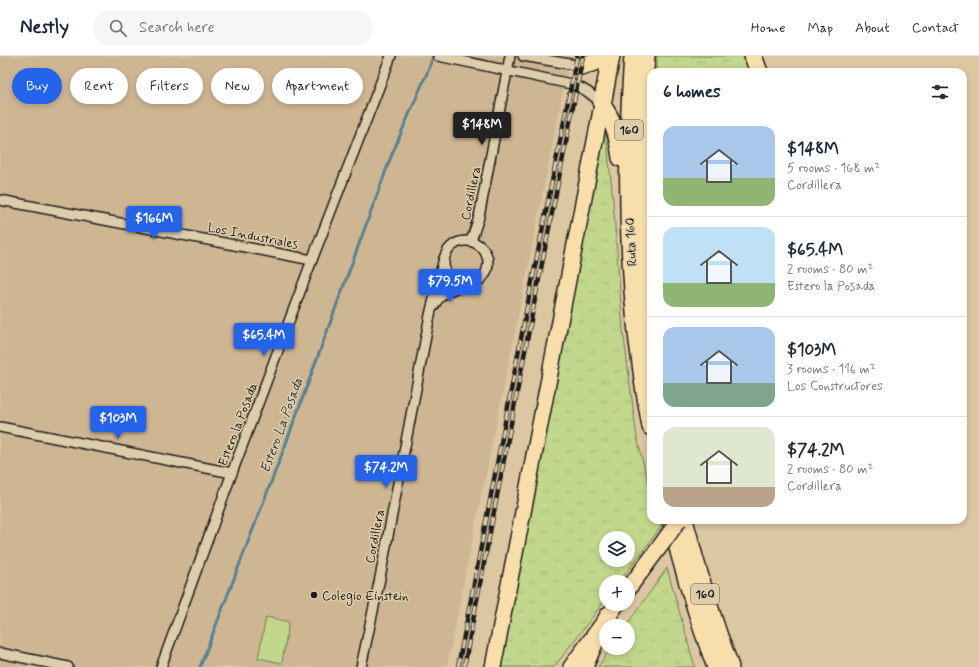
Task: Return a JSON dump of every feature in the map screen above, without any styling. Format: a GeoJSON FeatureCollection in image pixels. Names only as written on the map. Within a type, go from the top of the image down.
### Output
{"type":"FeatureCollection","features":[{"type":"Feature","properties":{"kind":"highway"},"geometry":{"type":"LineString","coordinates":[[581,66],[596,62],[605,56]]}},
{"type":"Feature","properties":{"kind":"highway"},"geometry":{"type":"LineString","coordinates":[[611,56],[602,105],[612,121],[616,131],[628,204]]}},
{"type":"Feature","properties":{"kind":"highway","name":"Ruta 160"},"geometry":{"type":"LineString","coordinates":[[633,56],[629,120],[628,204],[633,296],[647,402]]}},
{"type":"Feature","properties":{"kind":"highway","name":"Ruta 160"},"geometry":{"type":"LineString","coordinates":[[646,56],[641,173],[643,245],[647,301]]}},
{"type":"Feature","properties":{"kind":"highway"},"geometry":{"type":"LineString","coordinates":[[753,56],[758,68]]}},
{"type":"Feature","properties":{"kind":"highway"},"geometry":{"type":"LineString","coordinates":[[646,292],[647,285]]}},
{"type":"Feature","properties":{"kind":"highway","name":"160"},"geometry":{"type":"LineString","coordinates":[[672,524],[688,582],[716,667]]}},
{"type":"Feature","properties":{"kind":"highway","name":"160"},"geometry":{"type":"LineString","coordinates":[[685,524],[711,614],[730,667]]}},
{"type":"Feature","properties":{"kind":"highway"},"geometry":{"type":"LineString","coordinates":[[584,667],[593,646],[612,611]]}},
{"type":"Feature","properties":{"kind":"highway"},"geometry":{"type":"LineString","coordinates":[[702,626],[705,667]]}},
{"type":"Feature","properties":{"kind":"main road"},"geometry":{"type":"LineString","coordinates":[[494,667],[602,105]]}},
{"type":"Feature","properties":{"kind":"main road"},"geometry":{"type":"LineString","coordinates":[[635,580],[676,524]]}},
{"type":"Feature","properties":{"kind":"main road"},"geometry":{"type":"LineString","coordinates":[[571,667],[612,611]]}},
{"type":"Feature","properties":{"kind":"street","name":"Estero la Posada"},"geometry":{"type":"LineString","coordinates":[[161,667],[312,260],[391,56]]}},
{"type":"Feature","properties":{"kind":"street","name":"Cordillera"},"geometry":{"type":"LineString","coordinates":[[471,241],[479,217],[510,56]]}},
{"type":"Feature","properties":{"kind":"street"},"geometry":{"type":"LineString","coordinates":[[523,56],[581,66]]}},
{"type":"Feature","properties":{"kind":"street"},"geometry":{"type":"LineString","coordinates":[[443,57],[581,87],[592,94],[602,105]]}},
{"type":"Feature","properties":{"kind":"street","name":"Los Industriales"},"geometry":{"type":"LineString","coordinates":[[0,200],[312,260]]}},
{"type":"Feature","properties":{"kind":"street","name":"Cordillera"},"geometry":{"type":"LineString","coordinates":[[361,667],[380,578],[430,315],[444,258],[446,251],[457,242],[464,240],[478,244],[484,249],[487,255],[487,270],[484,276],[472,284],[450,290],[442,295],[437,300],[430,315]]}},
{"type":"Feature","properties":{"kind":"street"},"geometry":{"type":"LineString","coordinates":[[444,258],[443,266],[450,279],[464,285]]}},
{"type":"Feature","properties":{"kind":"street"},"geometry":{"type":"LineString","coordinates":[[0,427],[232,473]]}},
{"type":"Feature","properties":{"kind":"street"},"geometry":{"type":"LineString","coordinates":[[0,653],[68,667]]}},
{"type":"Feature","properties":{"kind":"shaded area"},"geometry":{"type":"Polygon","coordinates":[[[0,56],[570,56],[447,667],[0,667],[0,56]]]}},
{"type":"Feature","properties":{"kind":"green space"},"geometry":{"type":"Polygon","coordinates":[[[657,56],[746,56],[751,68],[656,68],[657,56]]]}},
{"type":"Feature","properties":{"kind":"green space"},"geometry":{"type":"Polygon","coordinates":[[[604,128],[606,133],[613,200],[623,331],[637,438],[647,479],[647,524],[660,524],[661,527],[635,561],[635,531],[599,531],[599,567],[630,567],[624,575],[599,575],[599,608],[554,667],[501,667],[604,128]]]}},
{"type":"Feature","properties":{"kind":"green space"},"geometry":{"type":"Polygon","coordinates":[[[667,568],[695,667],[598,667],[606,655],[635,655],[635,619],[631,619],[667,568]]]}},
{"type":"Feature","properties":{"kind":"green space"},"geometry":{"type":"Polygon","coordinates":[[[266,617],[289,622],[282,663],[258,658],[266,617]]]}},
{"type":"Feature","properties":{"kind":"waterway","name":"Estero La Posada"},"geometry":{"type":"LineString","coordinates":[[200,667],[285,446],[392,154],[433,56]]}},
{"type":"Feature","properties":{"kind":"railway"},"geometry":{"type":"LineString","coordinates":[[458,667],[577,56]]}},
{"type":"Feature","properties":{"kind":"railway"},"geometry":{"type":"LineString","coordinates":[[464,667],[583,56]]}},
{"type":"Feature","properties":{"kind":"place","name":"Colegio Einstein"},"geometry":{"type":"Point","coordinates":[314,595]}}]}
